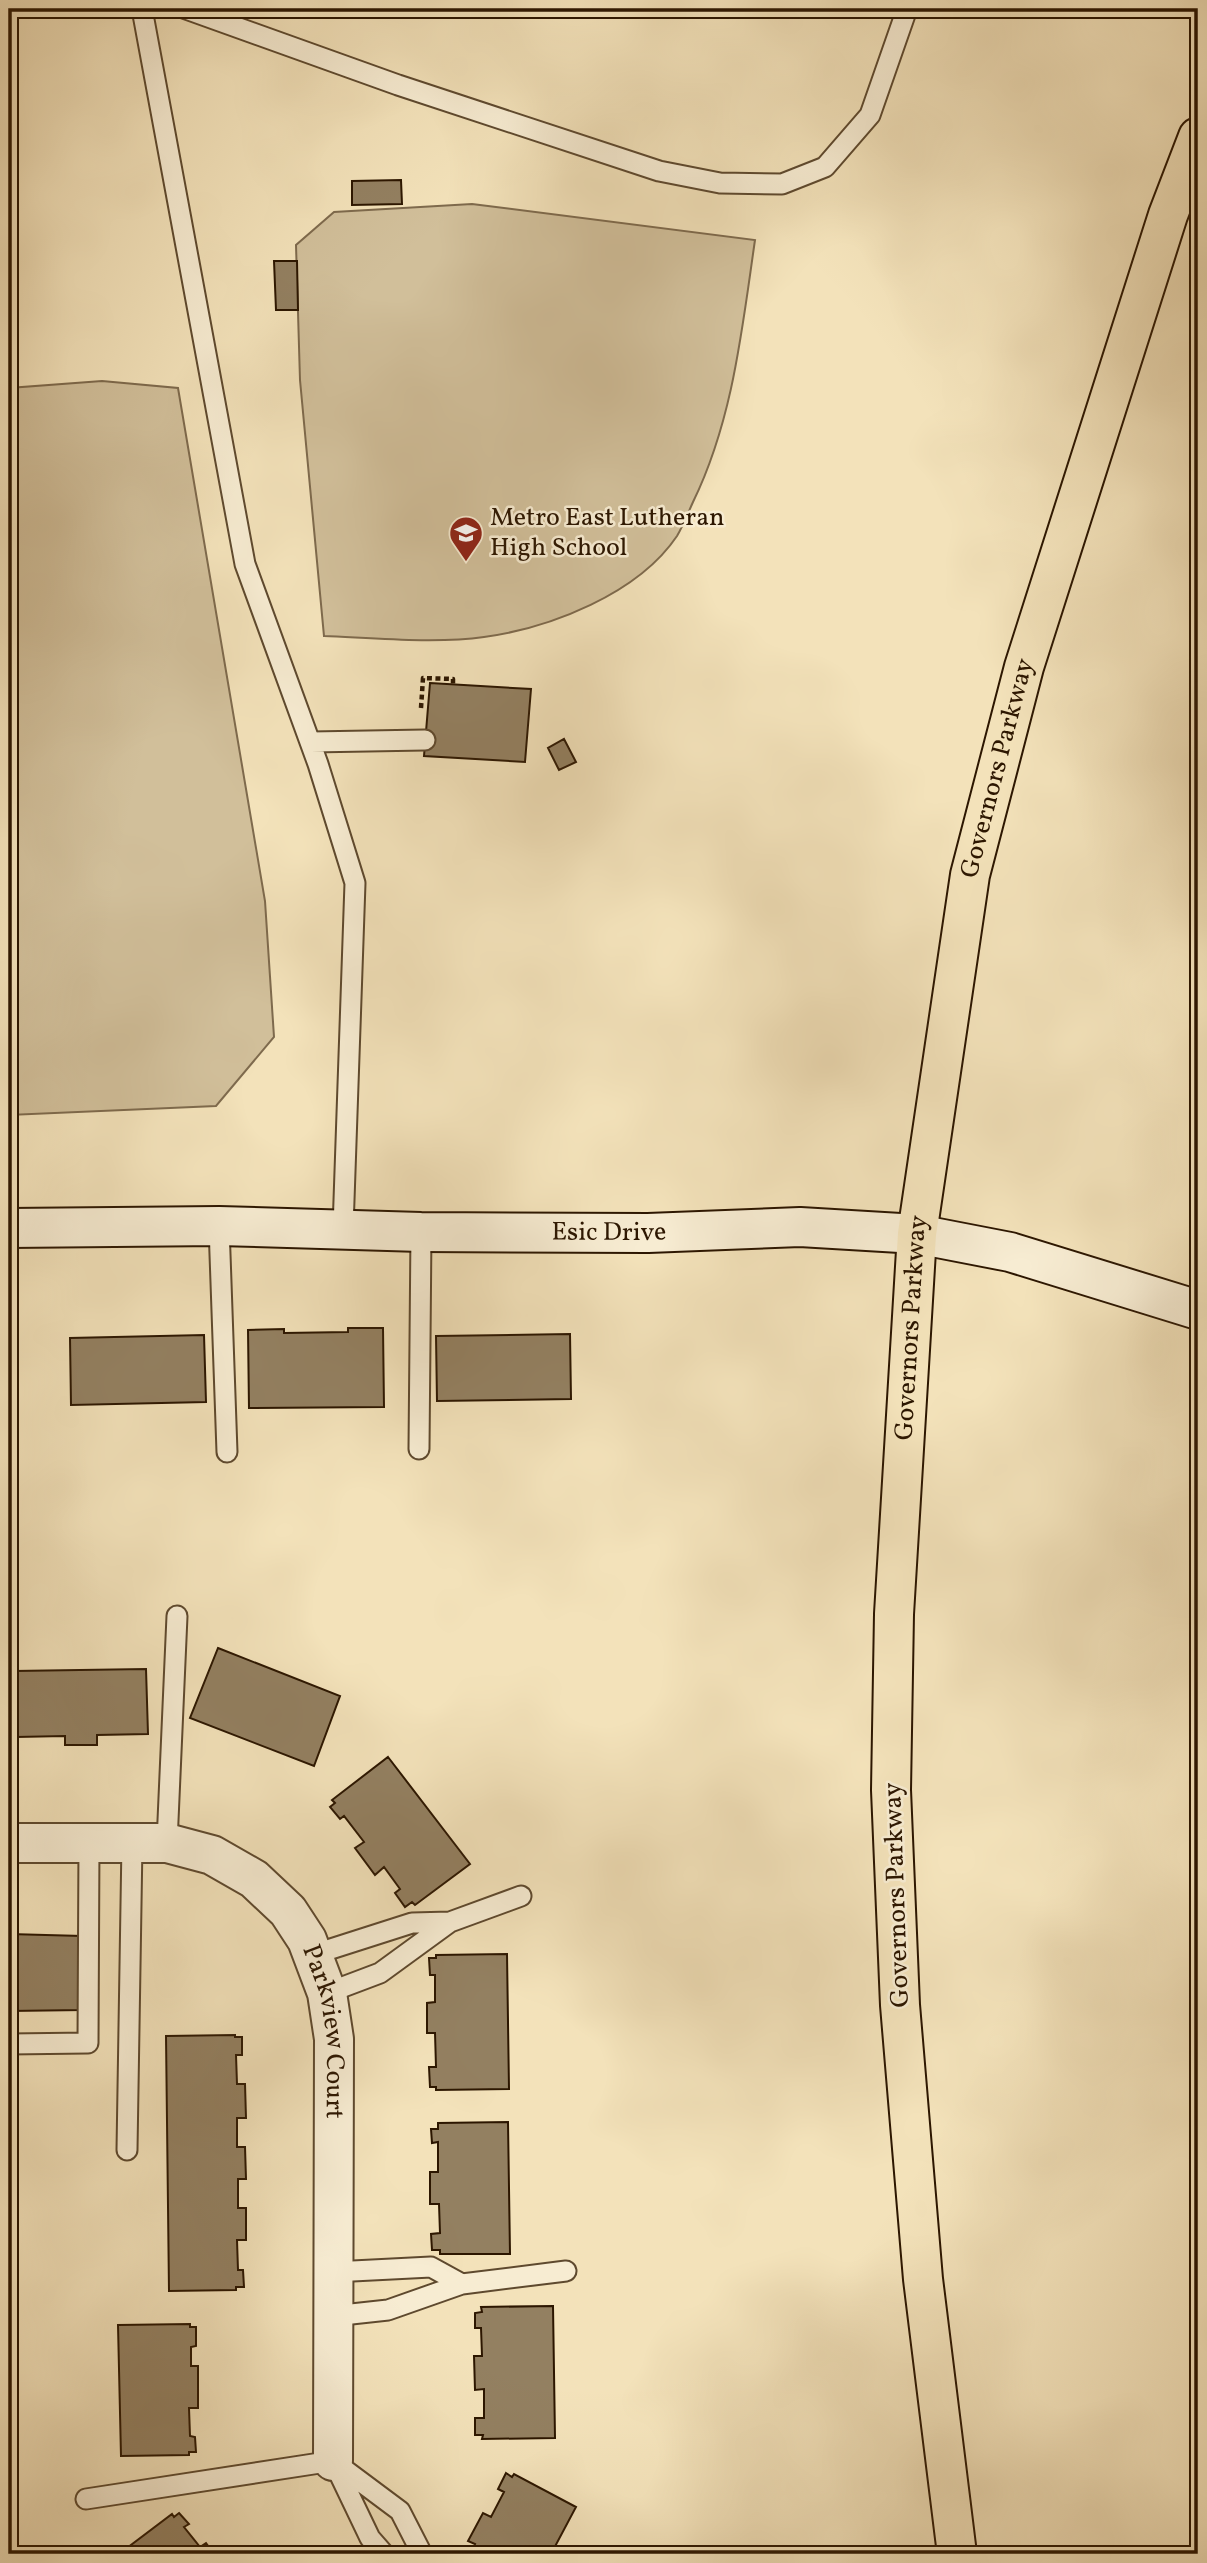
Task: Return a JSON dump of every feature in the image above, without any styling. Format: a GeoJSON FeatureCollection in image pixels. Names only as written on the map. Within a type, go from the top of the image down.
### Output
{"type":"FeatureCollection","features":[{"type":"Feature","properties":{"kind":"main road","name":"Governors Parkway"},"geometry":{"type":"LineString","coordinates":[[957,2554],[949,2506],[922,2265],[900,2005],[891,1790],[894,1614],[916,1234],[970,875],[983,823],[1040,615],[1168,215],[1198,137]]}},
{"type":"Feature","properties":{"kind":"street","name":"Esic Drive"},"geometry":{"type":"LineString","coordinates":[[9,1228],[219,1226],[648,1233],[800,1227],[916,1234],[1010,1252],[1198,1310]]}},
{"type":"Feature","properties":{"kind":"street","name":"Parkview Court"},"geometry":{"type":"LineString","coordinates":[[9,1843],[149,1843],[212,1855],[254,1879],[288,1911],[307,1940],[327,1993],[334,2039],[332,2461]]}},
{"type":"Feature","properties":{"kind":"lane"},"geometry":{"type":"LineString","coordinates":[[142,9],[245,564],[311,742],[355,883],[343,1229]]}},
{"type":"Feature","properties":{"kind":"lane"},"geometry":{"type":"LineString","coordinates":[[186,9],[398,85],[659,171],[720,183],[782,184],[825,167],[870,115],[907,9]]}},
{"type":"Feature","properties":{"kind":"lane"},"geometry":{"type":"LineString","coordinates":[[311,742],[421,740]]}},
{"type":"Feature","properties":{"kind":"lane"},"geometry":{"type":"LineString","coordinates":[[219,1226],[227,1452]]}},
{"type":"Feature","properties":{"kind":"lane"},"geometry":{"type":"LineString","coordinates":[[419,1449],[421,1231]]}},
{"type":"Feature","properties":{"kind":"lane"},"geometry":{"type":"LineString","coordinates":[[127,2150],[149,1843],[177,1616]]}},
{"type":"Feature","properties":{"kind":"lane"},"geometry":{"type":"LineString","coordinates":[[9,2043],[88,2043],[89,1843]]}},
{"type":"Feature","properties":{"kind":"lane"},"geometry":{"type":"LineString","coordinates":[[327,1993],[380,1973],[450,1922],[521,1896]]}},
{"type":"Feature","properties":{"kind":"lane"},"geometry":{"type":"LineString","coordinates":[[312,1955],[412,1923],[450,1922]]}},
{"type":"Feature","properties":{"kind":"lane"},"geometry":{"type":"LineString","coordinates":[[333,2272],[431,2267],[462,2284]]}},
{"type":"Feature","properties":{"kind":"lane"},"geometry":{"type":"LineString","coordinates":[[333,2316],[388,2309],[462,2284],[566,2272]]}},
{"type":"Feature","properties":{"kind":"lane"},"geometry":{"type":"LineString","coordinates":[[332,2461],[370,2538],[384,2554]]}},
{"type":"Feature","properties":{"kind":"lane"},"geometry":{"type":"LineString","coordinates":[[86,2499],[332,2461],[400,2511],[422,2554]]}},
{"type":"Feature","properties":{"kind":"path"},"geometry":{"type":"LineString","coordinates":[[421,740],[423,678],[453,679],[453,685]]}},
{"type":"Feature","properties":{"kind":"shaded area"},"geometry":{"type":"Polygon","coordinates":[[[472,204],[755,240],[734,374],[718,439],[707,471],[677,536],[660,557],[640,575],[591,605],[537,626],[484,637],[425,640],[324,636],[300,380],[296,245],[334,212],[472,204]]]}},
{"type":"Feature","properties":{"kind":"shaded area"},"geometry":{"type":"Polygon","coordinates":[[[102,381],[178,388],[265,901],[274,1037],[216,1106],[9,1115],[9,388],[102,381]]]}},
{"type":"Feature","properties":{"kind":"building"},"geometry":{"type":"Polygon","coordinates":[[[401,180],[402,204],[352,205],[352,181],[401,180]]]}},
{"type":"Feature","properties":{"kind":"building"},"geometry":{"type":"Polygon","coordinates":[[[274,261],[297,261],[298,310],[276,310],[274,261]]]}},
{"type":"Feature","properties":{"kind":"building"},"geometry":{"type":"Polygon","coordinates":[[[430,683],[531,689],[525,762],[424,756],[430,683]]]}},
{"type":"Feature","properties":{"kind":"building"},"geometry":{"type":"Polygon","coordinates":[[[564,739],[576,762],[559,770],[548,748],[564,739]]]}},
{"type":"Feature","properties":{"kind":"building"},"geometry":{"type":"Polygon","coordinates":[[[348,1328],[383,1328],[384,1407],[249,1408],[248,1330],[284,1329],[284,1333],[348,1332],[348,1328]]]}},
{"type":"Feature","properties":{"kind":"building"},"geometry":{"type":"Polygon","coordinates":[[[570,1334],[571,1399],[437,1401],[436,1336],[570,1334]]]}},
{"type":"Feature","properties":{"kind":"building"},"geometry":{"type":"Polygon","coordinates":[[[204,1335],[206,1402],[71,1405],[70,1338],[204,1335]]]}},
{"type":"Feature","properties":{"kind":"building"},"geometry":{"type":"Polygon","coordinates":[[[218,1648],[340,1696],[314,1766],[190,1718],[218,1648]]]}},
{"type":"Feature","properties":{"kind":"building"},"geometry":{"type":"Polygon","coordinates":[[[146,1669],[148,1734],[97,1735],[97,1745],[65,1745],[65,1736],[16,1737],[14,1671],[146,1669]]]}},
{"type":"Feature","properties":{"kind":"building"},"geometry":{"type":"Polygon","coordinates":[[[388,1757],[470,1864],[415,1905],[412,1902],[405,1907],[395,1893],[400,1889],[384,1867],[375,1875],[355,1848],[364,1842],[344,1816],[340,1819],[330,1807],[335,1803],[332,1800],[388,1757]]]}},
{"type":"Feature","properties":{"kind":"building"},"geometry":{"type":"Polygon","coordinates":[[[9,1934],[82,1936],[83,2010],[9,2011],[9,1934]]]}},
{"type":"Feature","properties":{"kind":"building"},"geometry":{"type":"Polygon","coordinates":[[[507,1954],[509,2089],[436,2090],[436,2087],[430,2087],[429,2067],[436,2067],[435,2033],[427,2033],[427,2003],[435,2002],[435,1975],[430,1975],[429,1958],[436,1958],[436,1955],[507,1954]]]}},
{"type":"Feature","properties":{"kind":"building"},"geometry":{"type":"Polygon","coordinates":[[[166,2036],[242,2037],[242,2055],[236,2055],[237,2084],[245,2084],[246,2118],[237,2118],[237,2147],[245,2147],[246,2179],[238,2179],[238,2208],[246,2208],[246,2240],[237,2240],[238,2270],[243,2270],[244,2287],[236,2287],[236,2290],[169,2291],[166,2036]]]}},
{"type":"Feature","properties":{"kind":"building"},"geometry":{"type":"Polygon","coordinates":[[[508,2122],[510,2254],[440,2254],[440,2250],[432,2250],[431,2234],[440,2233],[439,2204],[430,2204],[430,2172],[438,2172],[438,2142],[432,2143],[431,2129],[438,2129],[438,2123],[508,2122]]]}},
{"type":"Feature","properties":{"kind":"building"},"geometry":{"type":"Polygon","coordinates":[[[553,2306],[555,2438],[482,2439],[483,2435],[475,2435],[475,2418],[484,2418],[484,2389],[475,2390],[474,2356],[482,2356],[481,2328],[475,2328],[475,2313],[482,2312],[481,2307],[553,2306]]]}},
{"type":"Feature","properties":{"kind":"building"},"geometry":{"type":"Polygon","coordinates":[[[190,2324],[190,2327],[196,2327],[196,2346],[191,2347],[191,2366],[198,2366],[198,2408],[189,2408],[190,2436],[195,2437],[196,2452],[189,2452],[189,2455],[121,2456],[118,2325],[190,2324]]]}},
{"type":"Feature","properties":{"kind":"building"},"geometry":{"type":"Polygon","coordinates":[[[506,2473],[512,2477],[514,2474],[576,2507],[551,2554],[470,2554],[475,2544],[468,2541],[483,2513],[491,2517],[504,2492],[498,2489],[506,2473]]]}},
{"type":"Feature","properties":{"kind":"building"},"geometry":{"type":"Polygon","coordinates":[[[179,2513],[189,2524],[184,2527],[200,2547],[206,2543],[214,2554],[119,2554],[172,2514],[174,2517],[179,2513]]]}},
{"type":"Feature","properties":{"kind":"place","name":"Metro East Lutheran High School"},"geometry":{"type":"Point","coordinates":[466,563]}}]}
